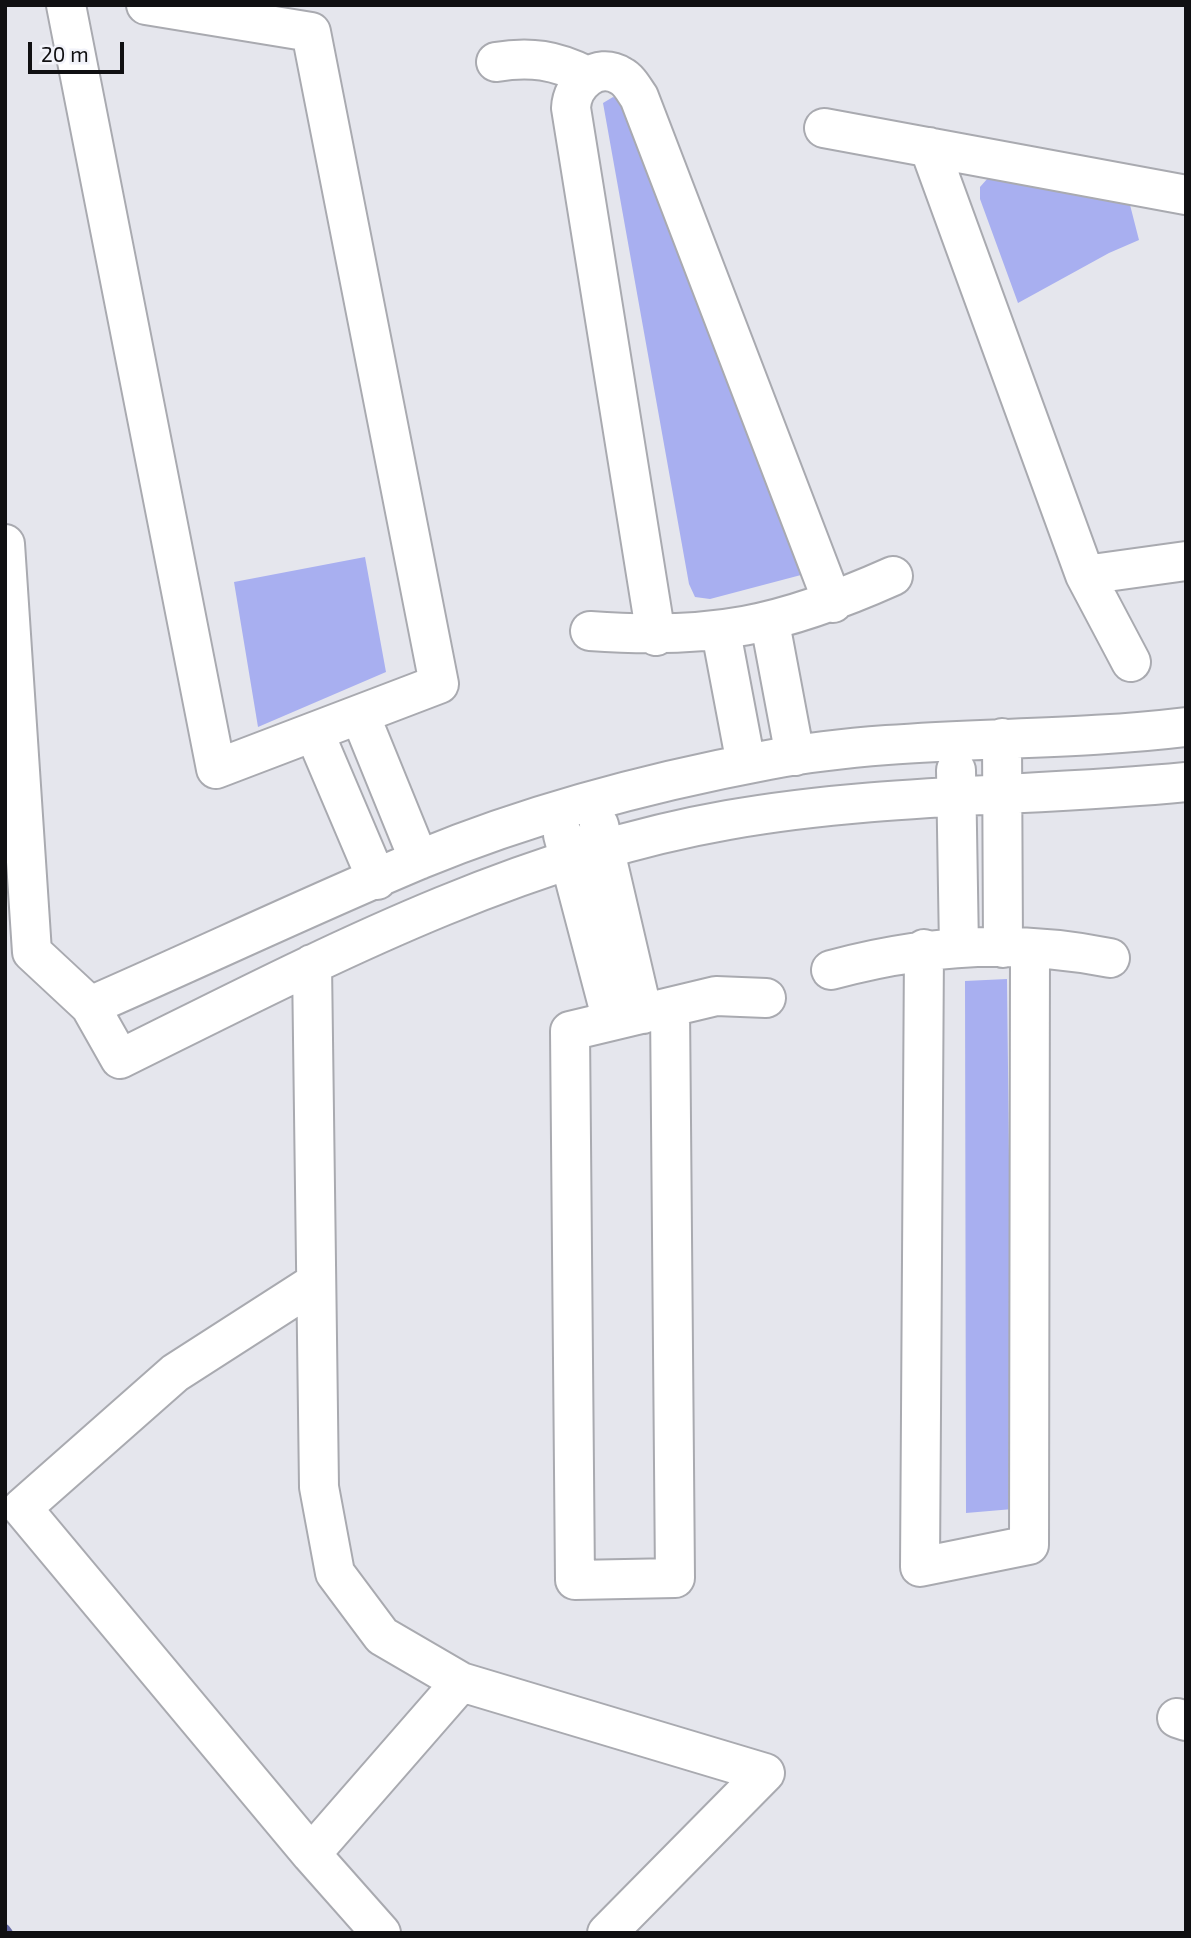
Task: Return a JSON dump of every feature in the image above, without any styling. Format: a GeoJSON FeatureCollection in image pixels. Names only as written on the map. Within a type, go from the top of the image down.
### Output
{"type":"FeatureCollection","features":[{"type":"Feature","properties":{"kind":"street"},"geometry":{"type":"LineString","coordinates":[[66,5],[216,769],[439,684],[311,32],[146,5]]}},
{"type":"Feature","properties":{"kind":"street"},"geometry":{"type":"LineString","coordinates":[[496,62],[520,58],[543,59],[566,65],[587,76]]}},
{"type":"Feature","properties":{"kind":"street"},"geometry":{"type":"LineString","coordinates":[[656,636],[571,108],[576,89],[587,76],[607,71],[621,75],[639,97],[833,603]]}},
{"type":"Feature","properties":{"kind":"street"},"geometry":{"type":"LineString","coordinates":[[824,128],[1186,195]]}},
{"type":"Feature","properties":{"kind":"street"},"geometry":{"type":"LineString","coordinates":[[929,147],[1085,575],[1131,662]]}},
{"type":"Feature","properties":{"kind":"street"},"geometry":{"type":"LineString","coordinates":[[5,544],[32,952],[90,1006],[120,1059],[376,933],[588,853],[753,816],[835,804],[1186,782]]}},
{"type":"Feature","properties":{"kind":"street"},"geometry":{"type":"LineString","coordinates":[[1085,575],[1186,561]]}},
{"type":"Feature","properties":{"kind":"street"},"geometry":{"type":"LineString","coordinates":[[590,631],[656,636],[721,632],[770,623],[833,603],[893,576]]}},
{"type":"Feature","properties":{"kind":"street"},"geometry":{"type":"LineString","coordinates":[[770,623],[795,756]]}},
{"type":"Feature","properties":{"kind":"street"},"geometry":{"type":"LineString","coordinates":[[721,632],[746,764]]}},
{"type":"Feature","properties":{"kind":"street"},"geometry":{"type":"LineString","coordinates":[[360,715],[419,860]]}},
{"type":"Feature","properties":{"kind":"street"},"geometry":{"type":"LineString","coordinates":[[90,1006],[419,860],[593,802],[746,764],[795,756],[954,740],[1139,733],[1186,727]]}},
{"type":"Feature","properties":{"kind":"street"},"geometry":{"type":"LineString","coordinates":[[314,732],[377,880]]}},
{"type":"Feature","properties":{"kind":"street"},"geometry":{"type":"LineString","coordinates":[[954,740],[957,795],[942,949],[920,1567],[1030,1545],[1017,948],[1003,793],[1002,738]]}},
{"type":"Feature","properties":{"kind":"street"},"geometry":{"type":"LineString","coordinates":[[588,853],[593,802]]}},
{"type":"Feature","properties":{"kind":"street"},"geometry":{"type":"LineString","coordinates":[[556,813],[588,853],[642,1014],[675,1578],[575,1580],[570,1031],[642,1014],[716,996],[766,998]]}},
{"type":"Feature","properties":{"kind":"street"},"geometry":{"type":"LineString","coordinates":[[831,970],[942,949],[1017,948],[1111,958]]}},
{"type":"Feature","properties":{"kind":"street"},"geometry":{"type":"LineString","coordinates":[[312,964],[319,1487],[335,1573],[382,1636],[461,1682],[765,1773],[607,1933]]}},
{"type":"Feature","properties":{"kind":"street"},"geometry":{"type":"LineString","coordinates":[[315,1283],[175,1373],[22,1508],[311,1854],[381,1933]]}},
{"type":"Feature","properties":{"kind":"street"},"geometry":{"type":"LineString","coordinates":[[311,1854],[461,1682]]}},
{"type":"Feature","properties":{"kind":"shaded area"},"geometry":{"type":"Polygon","coordinates":[[[613,97],[628,103],[801,575],[710,599],[695,597],[689,584],[603,103],[613,97]]]}},
{"type":"Feature","properties":{"kind":"shaded area"},"geometry":{"type":"Polygon","coordinates":[[[988,178],[1129,201],[1139,240],[1109,253],[1018,303],[980,199],[980,187],[988,178]]]}},
{"type":"Feature","properties":{"kind":"shaded area"},"geometry":{"type":"Polygon","coordinates":[[[365,557],[386,672],[258,727],[234,582],[365,557]]]}},
{"type":"Feature","properties":{"kind":"shaded area"},"geometry":{"type":"Polygon","coordinates":[[[1007,979],[1013,1509],[966,1513],[965,981],[1007,979]]]}},
{"type":"Feature","properties":{"kind":"waterway"},"geometry":{"type":"LineString","coordinates":[[5,1929],[8,1933]]}}]}
